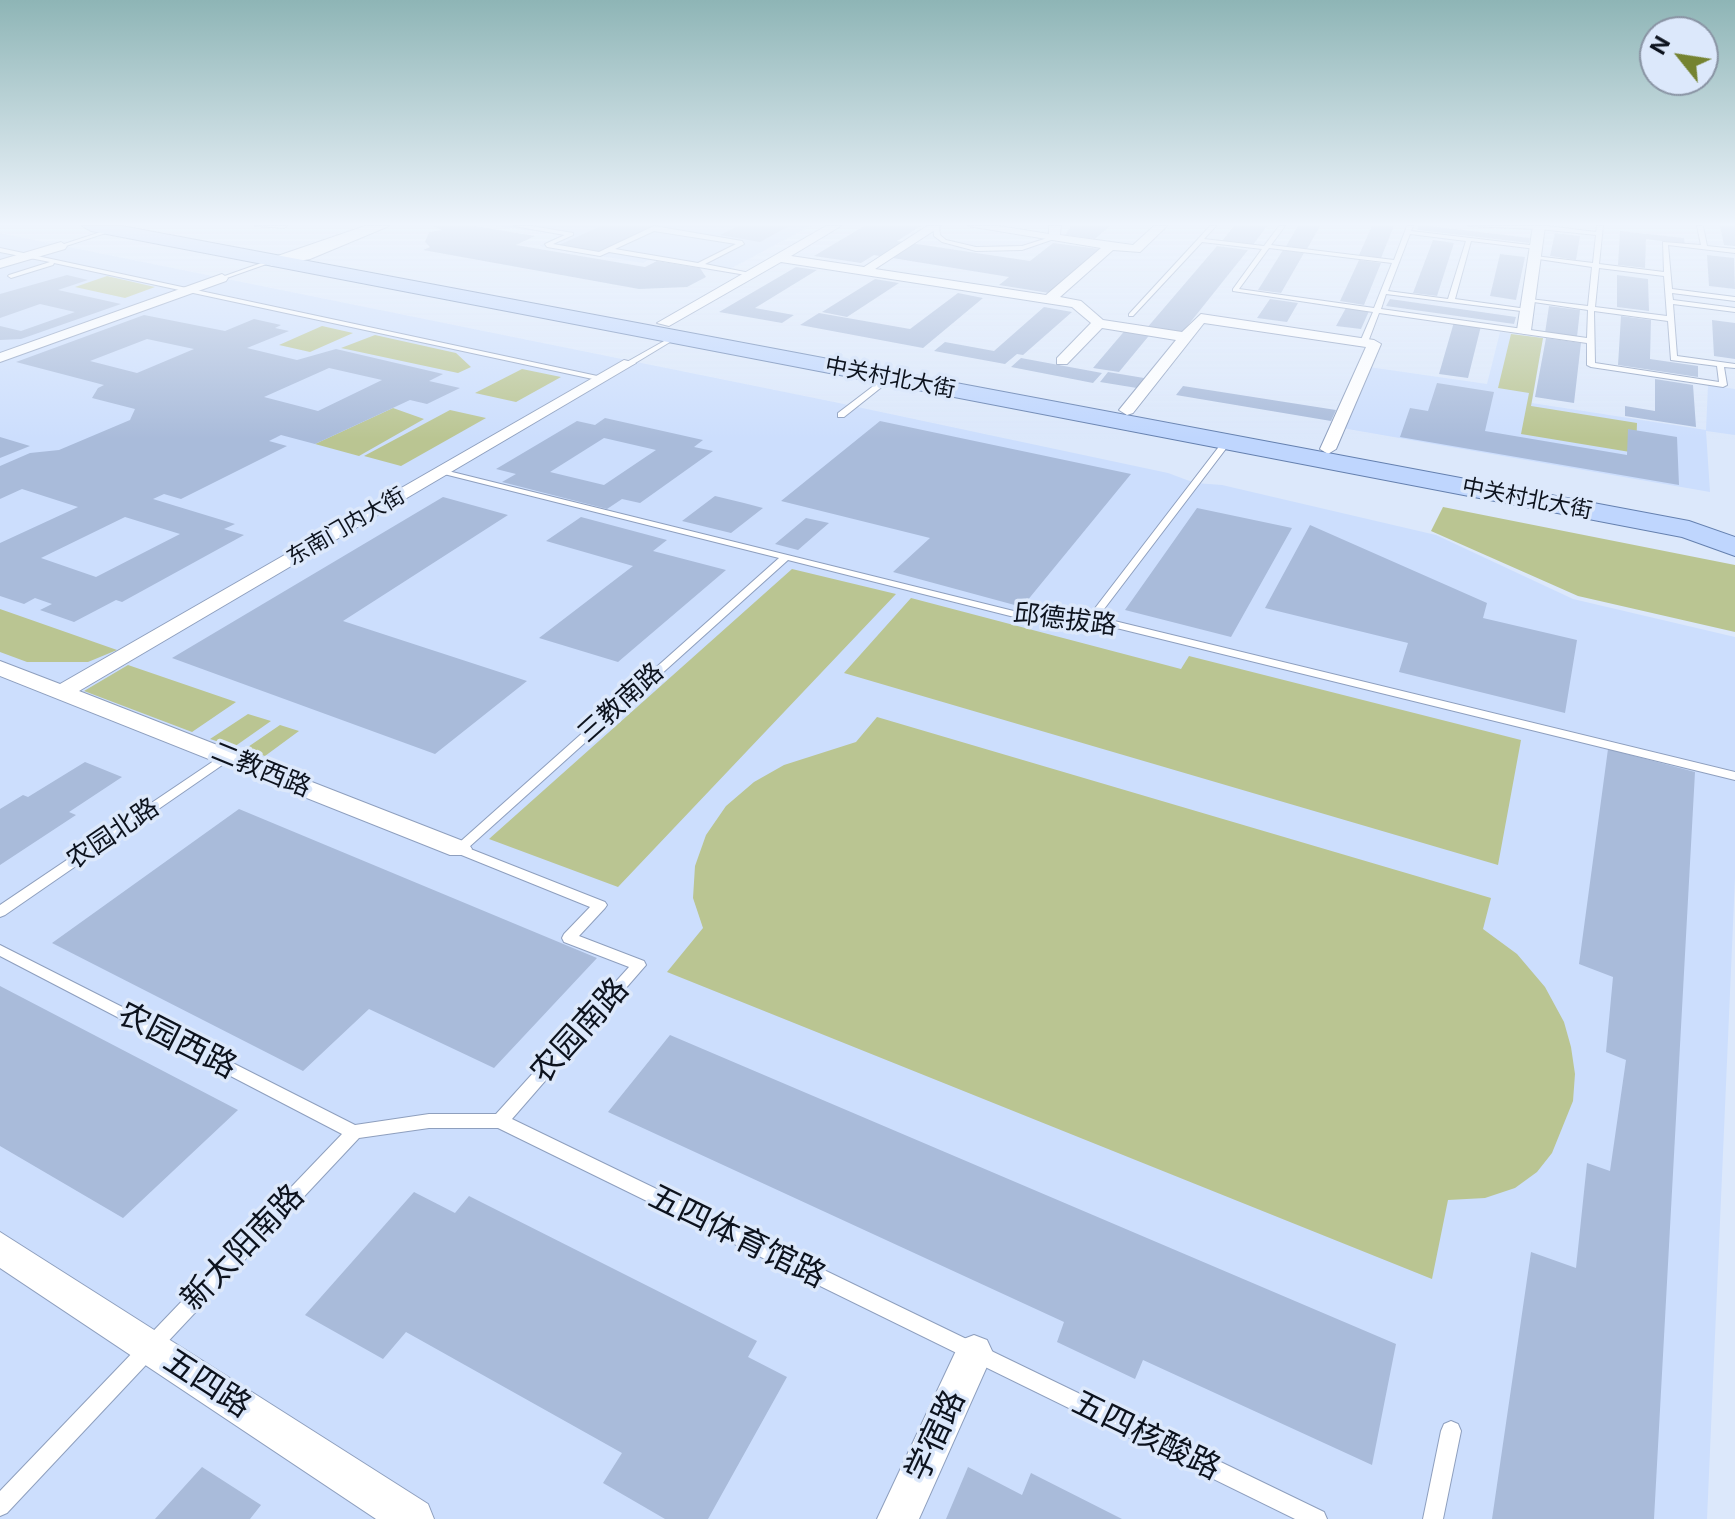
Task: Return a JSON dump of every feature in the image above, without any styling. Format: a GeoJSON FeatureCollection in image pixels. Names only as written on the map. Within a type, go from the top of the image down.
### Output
{"type":"FeatureCollection","features":[{"type":"Feature","properties":{"kind":"main road","name":"中关村北大街"},"geometry":{"type":"LineString","coordinates":[[499,297],[1227,442],[1689,530],[1735,547]]}},
{"type":"Feature","properties":{"kind":"main road","name":"中关村北大街"},"geometry":{"type":"LineString","coordinates":[[669,330],[1127,410],[1735,526]]}},
{"type":"Feature","properties":{"kind":"street"},"geometry":{"type":"LineString","coordinates":[[0,358],[170,297]]}},
{"type":"Feature","properties":{"kind":"street"},"geometry":{"type":"LineString","coordinates":[[669,330],[718,297]]}},
{"type":"Feature","properties":{"kind":"street"},"geometry":{"type":"LineString","coordinates":[[1044,297],[1051,298]]}},
{"type":"Feature","properties":{"kind":"street"},"geometry":{"type":"LineString","coordinates":[[1044,297],[1076,304],[1099,323],[1186,337]]}},
{"type":"Feature","properties":{"kind":"street"},"geometry":{"type":"LineString","coordinates":[[1524,330],[1529,297]]}},
{"type":"Feature","properties":{"kind":"street"},"geometry":{"type":"LineString","coordinates":[[1127,410],[1201,318],[1374,344],[1328,449]]}},
{"type":"Feature","properties":{"kind":"street"},"geometry":{"type":"LineString","coordinates":[[1062,361],[1099,323]]}},
{"type":"Feature","properties":{"kind":"street","name":"东南门内大街"},"geometry":{"type":"LineString","coordinates":[[63,691],[629,363]]}},
{"type":"Feature","properties":{"kind":"street","name":"中关村北大街"},"geometry":{"type":"LineString","coordinates":[[1689,530],[1735,539]]}},
{"type":"Feature","properties":{"kind":"street","name":"二教西路"},"geometry":{"type":"LineString","coordinates":[[0,668],[459,849]]}},
{"type":"Feature","properties":{"kind":"street","name":"五四路"},"geometry":{"type":"LineString","coordinates":[[0,1248],[413,1519]]}},
{"type":"Feature","properties":{"kind":"street","name":"学宿路"},"geometry":{"type":"LineString","coordinates":[[898,1519],[974,1353]]}},
{"type":"Feature","properties":{"kind":"lane"},"geometry":{"type":"LineString","coordinates":[[207,297],[602,379]]}},
{"type":"Feature","properties":{"kind":"lane"},"geometry":{"type":"LineString","coordinates":[[1131,315],[1148,297]]}},
{"type":"Feature","properties":{"kind":"lane"},"geometry":{"type":"LineString","coordinates":[[1284,297],[1591,341]]}},
{"type":"Feature","properties":{"kind":"lane"},"geometry":{"type":"LineString","coordinates":[[1364,342],[1382,297]]}},
{"type":"Feature","properties":{"kind":"lane"},"geometry":{"type":"LineString","coordinates":[[1420,297],[1591,309],[1671,319]]}},
{"type":"Feature","properties":{"kind":"lane"},"geometry":{"type":"LineString","coordinates":[[1451,301],[1452,297]]}},
{"type":"Feature","properties":{"kind":"lane"},"geometry":{"type":"LineString","coordinates":[[1592,297],[1591,365],[1723,385],[1720,364]]}},
{"type":"Feature","properties":{"kind":"lane"},"geometry":{"type":"LineString","coordinates":[[1669,297],[1674,358],[1735,366]]}},
{"type":"Feature","properties":{"kind":"lane"},"geometry":{"type":"LineString","coordinates":[[1669,302],[1735,310]]}},
{"type":"Feature","properties":{"kind":"lane"},"geometry":{"type":"LineString","coordinates":[[629,363],[669,330]]}},
{"type":"Feature","properties":{"kind":"lane"},"geometry":{"type":"LineString","coordinates":[[841,415],[879,386]]}},
{"type":"Feature","properties":{"kind":"lane"},"geometry":{"type":"LineString","coordinates":[[1092,619],[1227,442]]}},
{"type":"Feature","properties":{"kind":"lane","name":"邱德拔路"},"geometry":{"type":"LineString","coordinates":[[443,471],[1050,623],[1092,619],[1735,776]]}},
{"type":"Feature","properties":{"kind":"lane","name":"三教南路"},"geometry":{"type":"LineString","coordinates":[[459,849],[785,558]]}},
{"type":"Feature","properties":{"kind":"lane","name":"农园北路"},"geometry":{"type":"LineString","coordinates":[[0,912],[227,756]]}},
{"type":"Feature","properties":{"kind":"lane","name":"农园南路"},"geometry":{"type":"LineString","coordinates":[[459,849],[600,905],[569,938],[639,965],[500,1121]]}},
{"type":"Feature","properties":{"kind":"lane","name":"农园西路"},"geometry":{"type":"LineString","coordinates":[[0,950],[354,1132]]}},
{"type":"Feature","properties":{"kind":"lane"},"geometry":{"type":"LineString","coordinates":[[354,1132],[429,1121],[500,1121]]}},
{"type":"Feature","properties":{"kind":"lane","name":"五四体育馆路"},"geometry":{"type":"LineString","coordinates":[[500,1121],[974,1353]]}},
{"type":"Feature","properties":{"kind":"lane","name":"新太阳南路"},"geometry":{"type":"LineString","coordinates":[[0,1506],[148,1346],[354,1132]]}},
{"type":"Feature","properties":{"kind":"lane","name":"五四核酸路"},"geometry":{"type":"LineString","coordinates":[[974,1353],[1317,1519]]}},
{"type":"Feature","properties":{"kind":"lane"},"geometry":{"type":"LineString","coordinates":[[1433,1519],[1451,1431]]}},
{"type":"Feature","properties":{"kind":"shaded area"},"geometry":{"type":"Polygon","coordinates":[[[0,297],[315,297],[834,402],[1168,473],[1195,483],[1222,485],[1436,535],[1573,599],[1735,637],[1735,878],[1707,1519],[0,1519],[0,297]]]}},
{"type":"Feature","properties":{"kind":"shaded area"},"geometry":{"type":"Polygon","coordinates":[[[1500,332],[1543,338],[1532,403],[1706,430],[1708,385],[1735,389],[1735,435],[1706,431],[1710,492],[1342,428],[1369,367],[1487,384],[1500,332]]]}},
{"type":"Feature","properties":{"kind":"green space"},"geometry":{"type":"Polygon","coordinates":[[[322,326],[353,333],[310,352],[279,345],[322,326]]]}},
{"type":"Feature","properties":{"kind":"green space"},"geometry":{"type":"Polygon","coordinates":[[[1511,334],[1543,338],[1531,406],[1637,423],[1636,453],[1521,434],[1529,393],[1498,388],[1511,334]]]}},
{"type":"Feature","properties":{"kind":"green space"},"geometry":{"type":"Polygon","coordinates":[[[375,335],[456,353],[471,367],[458,373],[341,348],[375,335]]]}},
{"type":"Feature","properties":{"kind":"green space"},"geometry":{"type":"Polygon","coordinates":[[[522,369],[561,377],[516,402],[475,393],[522,369]]]}},
{"type":"Feature","properties":{"kind":"green space"},"geometry":{"type":"Polygon","coordinates":[[[393,408],[424,419],[359,456],[315,444],[393,408]]]}},
{"type":"Feature","properties":{"kind":"green space"},"geometry":{"type":"Polygon","coordinates":[[[450,410],[486,418],[401,466],[364,456],[450,410]]]}},
{"type":"Feature","properties":{"kind":"green space"},"geometry":{"type":"Polygon","coordinates":[[[1443,507],[1735,565],[1735,632],[1578,596],[1431,531],[1443,507]]]}},
{"type":"Feature","properties":{"kind":"green space"},"geometry":{"type":"Polygon","coordinates":[[[792,569],[896,594],[618,887],[489,839],[792,569]]]}},
{"type":"Feature","properties":{"kind":"green space"},"geometry":{"type":"Polygon","coordinates":[[[911,598],[1181,669],[1189,656],[1521,740],[1498,865],[844,673],[911,598]]]}},
{"type":"Feature","properties":{"kind":"green space"},"geometry":{"type":"Polygon","coordinates":[[[0,609],[117,650],[88,662],[27,662],[0,652],[0,609]]]}},
{"type":"Feature","properties":{"kind":"green space"},"geometry":{"type":"Polygon","coordinates":[[[128,665],[236,702],[192,732],[84,691],[128,665]]]}},
{"type":"Feature","properties":{"kind":"green space"},"geometry":{"type":"Polygon","coordinates":[[[248,714],[271,721],[234,747],[210,739],[248,714]]]}},
{"type":"Feature","properties":{"kind":"green space"},"geometry":{"type":"Polygon","coordinates":[[[877,717],[1491,898],[1483,929],[1517,954],[1545,987],[1564,1022],[1571,1047],[1575,1074],[1573,1101],[1552,1153],[1537,1172],[1515,1188],[1485,1198],[1448,1200],[1432,1279],[667,972],[703,928],[693,898],[695,866],[706,835],[726,806],[754,782],[784,765],[856,742],[877,717]]]}},
{"type":"Feature","properties":{"kind":"green space"},"geometry":{"type":"Polygon","coordinates":[[[280,725],[299,731],[265,756],[245,749],[280,725]]]}},
{"type":"Feature","properties":{"kind":"building"},"geometry":{"type":"Polygon","coordinates":[[[0,297],[89,297],[121,304],[21,339],[0,340],[0,326],[21,331],[75,312],[40,304],[0,318],[0,297]]]}},
{"type":"Feature","properties":{"kind":"building"},"geometry":{"type":"Polygon","coordinates":[[[745,297],[773,297],[755,308],[794,315],[782,323],[719,312],[745,297]]]}},
{"type":"Feature","properties":{"kind":"building"},"geometry":{"type":"Polygon","coordinates":[[[846,297],[878,297],[847,317],[822,312],[846,297]]]}},
{"type":"Feature","properties":{"kind":"building"},"geometry":{"type":"Polygon","coordinates":[[[953,297],[983,298],[923,348],[800,325],[819,313],[910,329],[953,297]]]}},
{"type":"Feature","properties":{"kind":"building"},"geometry":{"type":"Polygon","coordinates":[[[1173,297],[1211,297],[1181,334],[1146,329],[1173,297]]]}},
{"type":"Feature","properties":{"kind":"building"},"geometry":{"type":"Polygon","coordinates":[[[1342,297],[1367,297],[1364,305],[1340,301],[1342,297]]]}},
{"type":"Feature","properties":{"kind":"building"},"geometry":{"type":"Polygon","coordinates":[[[1617,297],[1649,297],[1649,311],[1617,307],[1617,297]]]}},
{"type":"Feature","properties":{"kind":"building"},"geometry":{"type":"Polygon","coordinates":[[[1270,299],[1298,303],[1287,322],[1257,318],[1270,299]]]}},
{"type":"Feature","properties":{"kind":"building"},"geometry":{"type":"Polygon","coordinates":[[[1390,299],[1516,317],[1514,324],[1386,306],[1390,299]]]}},
{"type":"Feature","properties":{"kind":"building"},"geometry":{"type":"Polygon","coordinates":[[[1347,306],[1370,309],[1361,329],[1336,326],[1347,306]]]}},
{"type":"Feature","properties":{"kind":"building"},"geometry":{"type":"Polygon","coordinates":[[[1549,306],[1580,310],[1577,337],[1545,333],[1549,306]]]}},
{"type":"Feature","properties":{"kind":"building"},"geometry":{"type":"Polygon","coordinates":[[[1044,307],[1072,312],[1023,355],[1017,354],[1005,364],[934,351],[945,342],[994,351],[1044,307]]]}},
{"type":"Feature","properties":{"kind":"building"},"geometry":{"type":"Polygon","coordinates":[[[144,315],[225,331],[254,319],[281,325],[275,328],[289,331],[247,348],[297,360],[336,349],[443,374],[429,381],[460,388],[427,404],[410,400],[315,444],[281,435],[269,441],[287,446],[181,499],[164,494],[153,499],[235,524],[224,529],[244,535],[122,602],[116,600],[74,622],[40,610],[52,604],[35,598],[24,604],[0,596],[0,543],[78,507],[22,489],[0,499],[0,466],[30,453],[59,450],[130,420],[135,409],[92,398],[104,385],[16,362],[144,315]],[[147,339],[90,361],[137,373],[194,349],[147,339]],[[329,368],[264,397],[318,411],[382,380],[329,368]],[[125,517],[41,558],[96,577],[180,534],[125,517]]]}},
{"type":"Feature","properties":{"kind":"building"},"geometry":{"type":"Polygon","coordinates":[[[1621,316],[1651,320],[1650,359],[1698,366],[1698,377],[1618,365],[1621,316]]]}},
{"type":"Feature","properties":{"kind":"building"},"geometry":{"type":"Polygon","coordinates":[[[1712,320],[1735,323],[1735,359],[1714,356],[1712,320]]]}},
{"type":"Feature","properties":{"kind":"building"},"geometry":{"type":"Polygon","coordinates":[[[1454,322],[1481,326],[1468,378],[1439,374],[1454,322]]]}},
{"type":"Feature","properties":{"kind":"building"},"geometry":{"type":"Polygon","coordinates":[[[1127,328],[1152,332],[1119,372],[1093,368],[1127,328]]]}},
{"type":"Feature","properties":{"kind":"building"},"geometry":{"type":"Polygon","coordinates":[[[1546,338],[1581,343],[1574,403],[1535,397],[1546,338]]]}},
{"type":"Feature","properties":{"kind":"building"},"geometry":{"type":"Polygon","coordinates":[[[1021,358],[1102,373],[1093,383],[1011,367],[1021,358]]]}},
{"type":"Feature","properties":{"kind":"building"},"geometry":{"type":"Polygon","coordinates":[[[1108,372],[1150,379],[1143,389],[1100,382],[1108,372]]]}},
{"type":"Feature","properties":{"kind":"building"},"geometry":{"type":"Polygon","coordinates":[[[1655,379],[1693,385],[1696,427],[1625,416],[1625,406],[1655,411],[1655,379]]]}},
{"type":"Feature","properties":{"kind":"building"},"geometry":{"type":"Polygon","coordinates":[[[1437,383],[1494,392],[1485,431],[1627,455],[1628,429],[1677,437],[1679,485],[1400,437],[1410,408],[1428,411],[1437,383]]]}},
{"type":"Feature","properties":{"kind":"building"},"geometry":{"type":"Polygon","coordinates":[[[1183,386],[1336,410],[1331,421],[1176,395],[1183,386]]]}},
{"type":"Feature","properties":{"kind":"building"},"geometry":{"type":"Polygon","coordinates":[[[605,418],[703,440],[694,447],[713,451],[640,503],[622,499],[607,509],[502,482],[516,474],[496,469],[577,421],[595,425],[605,418]],[[604,438],[550,472],[604,485],[656,450],[604,438]]]}},
{"type":"Feature","properties":{"kind":"building"},"geometry":{"type":"Polygon","coordinates":[[[880,421],[1131,474],[1022,607],[893,572],[930,538],[781,501],[880,421]]]}},
{"type":"Feature","properties":{"kind":"building"},"geometry":{"type":"Polygon","coordinates":[[[0,437],[30,446],[0,458],[0,437]]]}},
{"type":"Feature","properties":{"kind":"building"},"geometry":{"type":"Polygon","coordinates":[[[715,496],[763,508],[731,533],[682,521],[715,496]]]}},
{"type":"Feature","properties":{"kind":"building"},"geometry":{"type":"Polygon","coordinates":[[[443,497],[508,515],[343,621],[527,681],[435,754],[172,658],[443,497]]]}},
{"type":"Feature","properties":{"kind":"building"},"geometry":{"type":"Polygon","coordinates":[[[1197,508],[1292,528],[1231,637],[1125,610],[1197,508]]]}},
{"type":"Feature","properties":{"kind":"building"},"geometry":{"type":"Polygon","coordinates":[[[581,517],[667,540],[653,551],[726,570],[618,662],[539,638],[633,566],[546,541],[581,517]]]}},
{"type":"Feature","properties":{"kind":"building"},"geometry":{"type":"Polygon","coordinates":[[[806,518],[829,523],[798,550],[775,544],[806,518]]]}},
{"type":"Feature","properties":{"kind":"building"},"geometry":{"type":"Polygon","coordinates":[[[1310,525],[1487,603],[1483,618],[1577,640],[1565,713],[1399,672],[1408,643],[1265,608],[1310,525]]]}},
{"type":"Feature","properties":{"kind":"building"},"geometry":{"type":"Polygon","coordinates":[[[1608,749],[1695,772],[1654,1519],[1492,1519],[1531,1252],[1576,1268],[1587,1163],[1610,1171],[1626,1060],[1606,1052],[1613,977],[1579,964],[1608,749]]]}},
{"type":"Feature","properties":{"kind":"building"},"geometry":{"type":"Polygon","coordinates":[[[85,762],[122,777],[69,812],[76,815],[0,865],[0,809],[23,795],[28,797],[85,762]]]}},
{"type":"Feature","properties":{"kind":"building"},"geometry":{"type":"Polygon","coordinates":[[[239,809],[597,958],[494,1068],[369,1009],[303,1071],[52,943],[239,809]]]}},
{"type":"Feature","properties":{"kind":"building"},"geometry":{"type":"Polygon","coordinates":[[[0,986],[238,1110],[123,1218],[0,1146],[0,986]]]}},
{"type":"Feature","properties":{"kind":"building"},"geometry":{"type":"Polygon","coordinates":[[[670,1035],[1396,1344],[1372,1465],[1143,1360],[1135,1379],[1057,1342],[1064,1322],[608,1112],[670,1035]]]}},
{"type":"Feature","properties":{"kind":"building"},"geometry":{"type":"Polygon","coordinates":[[[414,1192],[455,1213],[469,1196],[757,1341],[748,1357],[787,1377],[708,1519],[665,1519],[603,1483],[622,1453],[406,1332],[383,1359],[305,1315],[414,1192]]]}},
{"type":"Feature","properties":{"kind":"building"},"geometry":{"type":"Polygon","coordinates":[[[202,1467],[261,1505],[250,1519],[155,1519],[202,1467]]]}},
{"type":"Feature","properties":{"kind":"building"},"geometry":{"type":"Polygon","coordinates":[[[968,1467],[1022,1495],[1031,1473],[1122,1519],[946,1519],[968,1467]]]}}]}
